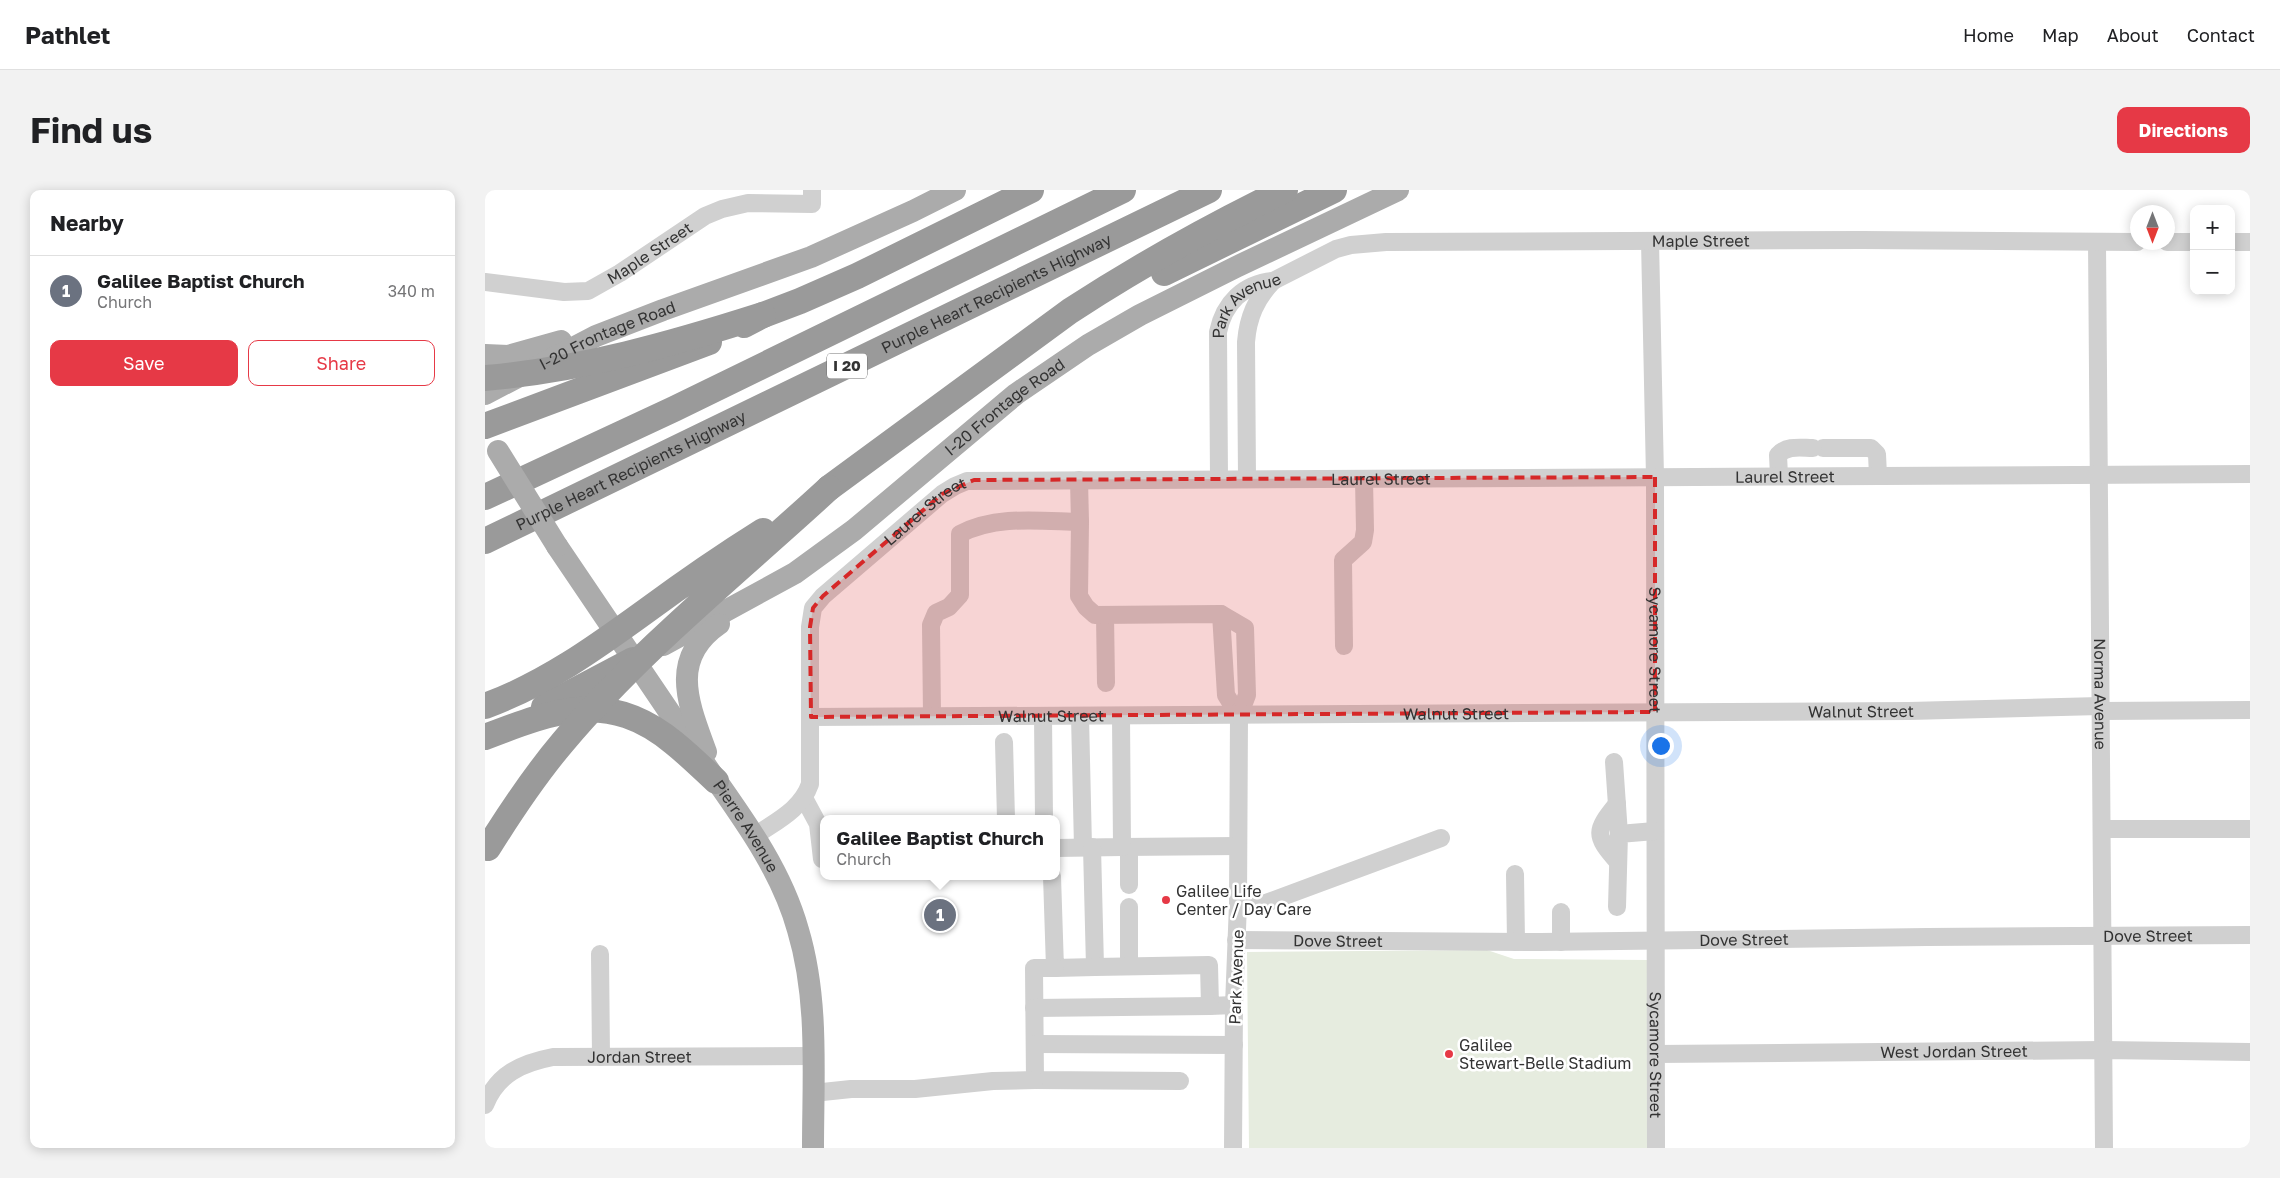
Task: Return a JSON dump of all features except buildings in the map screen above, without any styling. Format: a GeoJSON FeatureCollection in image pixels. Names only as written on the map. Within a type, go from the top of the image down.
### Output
{"type":"FeatureCollection","features":[{"type":"Feature","properties":{"kind":"highway"},"geometry":{"type":"LineString","coordinates":[[485,378],[611,359],[676,342],[763,315],[801,301],[857,276],[1031,190]]}},
{"type":"Feature","properties":{"kind":"highway","name":"I 20"},"geometry":{"type":"LineString","coordinates":[[485,497],[674,409],[1123,190]]}},
{"type":"Feature","properties":{"kind":"highway","name":"Purple Heart Recipients Highway"},"geometry":{"type":"LineString","coordinates":[[485,541],[1209,190]]}},
{"type":"Feature","properties":{"kind":"highway"},"geometry":{"type":"LineString","coordinates":[[485,706],[545,680],[581,658],[730,552],[829,488],[981,377],[1033,336],[1108,286],[1234,215],[1285,190]]}},
{"type":"Feature","properties":{"kind":"highway"},"geometry":{"type":"LineString","coordinates":[[981,377],[1132,289],[1334,190]]}},
{"type":"Feature","properties":{"kind":"highway"},"geometry":{"type":"LineString","coordinates":[[485,426],[627,375],[729,334],[763,315]]}},
{"type":"Feature","properties":{"kind":"highway"},"geometry":{"type":"LineString","coordinates":[[487,851],[532,780],[592,709],[685,616],[829,488]]}},
{"type":"Feature","properties":{"kind":"highway"},"geometry":{"type":"LineString","coordinates":[[489,736],[633,660]]}},
{"type":"Feature","properties":{"kind":"highway"},"geometry":{"type":"LineString","coordinates":[[489,736],[550,714],[585,708],[607,710],[630,717],[654,729],[673,742],[716,781]]}},
{"type":"Feature","properties":{"kind":"main road","name":"I-20 Frontage Road"},"geometry":{"type":"LineString","coordinates":[[485,394],[596,336],[811,257],[913,212],[955,190]]}},
{"type":"Feature","properties":{"kind":"main road","name":"I-20 Frontage Road"},"geometry":{"type":"LineString","coordinates":[[633,660],[777,584],[854,530],[1009,399],[1080,349],[1141,314],[1227,271],[1398,190]]}},
{"type":"Feature","properties":{"kind":"main road"},"geometry":{"type":"LineString","coordinates":[[485,355],[508,356],[519,354],[663,310]]}},
{"type":"Feature","properties":{"kind":"main road","name":"Pierre Avenue"},"geometry":{"type":"LineString","coordinates":[[485,432],[557,546],[633,660],[755,836],[787,896],[798,930],[812,1004],[814,1056],[813,1148]]}},
{"type":"Feature","properties":{"kind":"main road"},"geometry":{"type":"LineString","coordinates":[[716,781],[688,702],[686,684],[688,665],[702,637],[777,584]]}},
{"type":"Feature","properties":{"kind":"street","name":"Maple Street"},"geometry":{"type":"LineString","coordinates":[[485,282],[564,292],[587,292],[621,273],[705,216],[733,205],[812,197]]}},
{"type":"Feature","properties":{"kind":"street","name":"Maple Street"},"geometry":{"type":"LineString","coordinates":[[1273,280],[1336,249],[1351,245],[1386,242],[1862,240],[2130,242]]}},
{"type":"Feature","properties":{"kind":"street","name":"Sycamore Street"},"geometry":{"type":"LineString","coordinates":[[1650,241],[1655,477],[1657,1148]]}},
{"type":"Feature","properties":{"kind":"street","name":"Norma Avenue"},"geometry":{"type":"LineString","coordinates":[[2097,242],[2104,1148]]}},
{"type":"Feature","properties":{"kind":"street"},"geometry":{"type":"LineString","coordinates":[[2175,242],[2190,242]]}},
{"type":"Feature","properties":{"kind":"street"},"geometry":{"type":"LineString","coordinates":[[2235,242],[2250,242]]}},
{"type":"Feature","properties":{"kind":"street","name":"Park Avenue"},"geometry":{"type":"LineString","coordinates":[[1219,479],[1218,332],[1220,322],[1229,304],[1244,290],[1273,280]]}},
{"type":"Feature","properties":{"kind":"street","name":"Park Avenue"},"geometry":{"type":"LineString","coordinates":[[1247,479],[1247,324],[1261,293],[1273,280]]}},
{"type":"Feature","properties":{"kind":"street"},"geometry":{"type":"LineString","coordinates":[[1779,476],[1778,455],[1788,448],[1871,448],[1877,454],[1878,476]]}},
{"type":"Feature","properties":{"kind":"street","name":"Laurel Street"},"geometry":{"type":"LineString","coordinates":[[805,798],[811,776],[810,627],[813,608],[823,596],[942,494],[955,486],[974,480],[2250,474]]}},
{"type":"Feature","properties":{"kind":"street"},"geometry":{"type":"LineString","coordinates":[[1344,646],[1343,560],[1363,542],[1365,530],[1364,479]]}},
{"type":"Feature","properties":{"kind":"street"},"geometry":{"type":"LineString","coordinates":[[1079,480],[1079,596],[1086,607],[1095,615],[1221,614],[1226,695],[1239,716]]}},
{"type":"Feature","properties":{"kind":"street"},"geometry":{"type":"LineString","coordinates":[[932,716],[931,625],[937,613],[949,607],[960,595],[960,534],[976,526],[1021,520],[1080,522]]}},
{"type":"Feature","properties":{"kind":"street","name":"Park Avenue"},"geometry":{"type":"LineString","coordinates":[[1221,614],[1245,628],[1247,695],[1239,716],[1238,904],[1234,1005],[1233,1148]]}},
{"type":"Feature","properties":{"kind":"street"},"geometry":{"type":"LineString","coordinates":[[1105,615],[1106,683]]}},
{"type":"Feature","properties":{"kind":"street","name":"Walnut Street"},"geometry":{"type":"LineString","coordinates":[[811,717],[1239,716],[2100,709],[2250,710]]}},
{"type":"Feature","properties":{"kind":"street"},"geometry":{"type":"LineString","coordinates":[[1043,716],[1044,815]]}},
{"type":"Feature","properties":{"kind":"street"},"geometry":{"type":"LineString","coordinates":[[1080,716],[1095,967]]}},
{"type":"Feature","properties":{"kind":"street"},"geometry":{"type":"LineString","coordinates":[[1121,716],[1125,847],[1129,885]]}},
{"type":"Feature","properties":{"kind":"street"},"geometry":{"type":"LineString","coordinates":[[1004,742],[1006,815]]}},
{"type":"Feature","properties":{"kind":"street"},"geometry":{"type":"LineString","coordinates":[[1614,762],[1619,834],[1617,907]]}},
{"type":"Feature","properties":{"kind":"street"},"geometry":{"type":"LineString","coordinates":[[755,836],[797,808],[805,798],[818,824],[820,842]]}},
{"type":"Feature","properties":{"kind":"street"},"geometry":{"type":"LineString","coordinates":[[1617,804],[1601,823],[1599,835],[1604,846],[1618,862]]}},
{"type":"Feature","properties":{"kind":"street"},"geometry":{"type":"LineString","coordinates":[[2102,829],[2250,829]]}},
{"type":"Feature","properties":{"kind":"street"},"geometry":{"type":"LineString","coordinates":[[1619,834],[1655,831]]}},
{"type":"Feature","properties":{"kind":"street"},"geometry":{"type":"LineString","coordinates":[[1238,904],[1266,903],[1441,838]]}},
{"type":"Feature","properties":{"kind":"street"},"geometry":{"type":"LineString","coordinates":[[1060,848],[1238,846]]}},
{"type":"Feature","properties":{"kind":"street"},"geometry":{"type":"LineString","coordinates":[[1515,874],[1516,942]]}},
{"type":"Feature","properties":{"kind":"street"},"geometry":{"type":"LineString","coordinates":[[1052,880],[1055,968]]}},
{"type":"Feature","properties":{"kind":"street"},"geometry":{"type":"LineString","coordinates":[[1129,907],[1129,966]]}},
{"type":"Feature","properties":{"kind":"street"},"geometry":{"type":"LineString","coordinates":[[1561,912],[1561,942]]}},
{"type":"Feature","properties":{"kind":"street","name":"Dove Street"},"geometry":{"type":"LineString","coordinates":[[1236,940],[1561,942],[1656,939],[2250,935]]}},
{"type":"Feature","properties":{"kind":"street"},"geometry":{"type":"LineString","coordinates":[[600,954],[601,1057]]}},
{"type":"Feature","properties":{"kind":"street"},"geometry":{"type":"LineString","coordinates":[[1035,1080],[1034,968],[1209,965],[1210,1006]]}},
{"type":"Feature","properties":{"kind":"street"},"geometry":{"type":"LineString","coordinates":[[1034,1008],[1234,1005]]}},
{"type":"Feature","properties":{"kind":"street"},"geometry":{"type":"LineString","coordinates":[[1035,1044],[1234,1045]]}},
{"type":"Feature","properties":{"kind":"street","name":"West Jordan Street"},"geometry":{"type":"LineString","coordinates":[[1657,1054],[2103,1050],[2250,1052]]}},
{"type":"Feature","properties":{"kind":"street","name":"Jordan Street"},"geometry":{"type":"LineString","coordinates":[[485,1105],[495,1086],[510,1071],[519,1066],[553,1058],[814,1056]]}},
{"type":"Feature","properties":{"kind":"street"},"geometry":{"type":"LineString","coordinates":[[813,1093],[851,1089],[915,1089],[993,1081],[1180,1081]]}},
{"type":"Feature","properties":{"kind":"highlighted area"},"geometry":{"type":"Polygon","coordinates":[[[1655,477],[1655,712],[811,717],[810,627],[813,608],[823,596],[942,494],[974,480],[1655,477]]]}},
{"type":"Feature","properties":{"kind":"shaded area","name":"Galilee Stewart-Belle Stadium"},"geometry":{"type":"Polygon","coordinates":[[[1487,950],[1514,959],[1649,960],[1649,1148],[1249,1148],[1247,952],[1487,950]]]}},
{"type":"Feature","properties":{"kind":"place","name":"Galilee Life Center / Day Care"},"geometry":{"type":"Point","coordinates":[1166,900]}},
{"type":"Feature","properties":{"kind":"place","name":"Galilee Baptist Church"},"geometry":{"type":"Point","coordinates":[940,915]}},
{"type":"Feature","properties":{"kind":"place","name":"Galilee Stewart-Belle Stadium"},"geometry":{"type":"Point","coordinates":[1449,1054]}}]}
